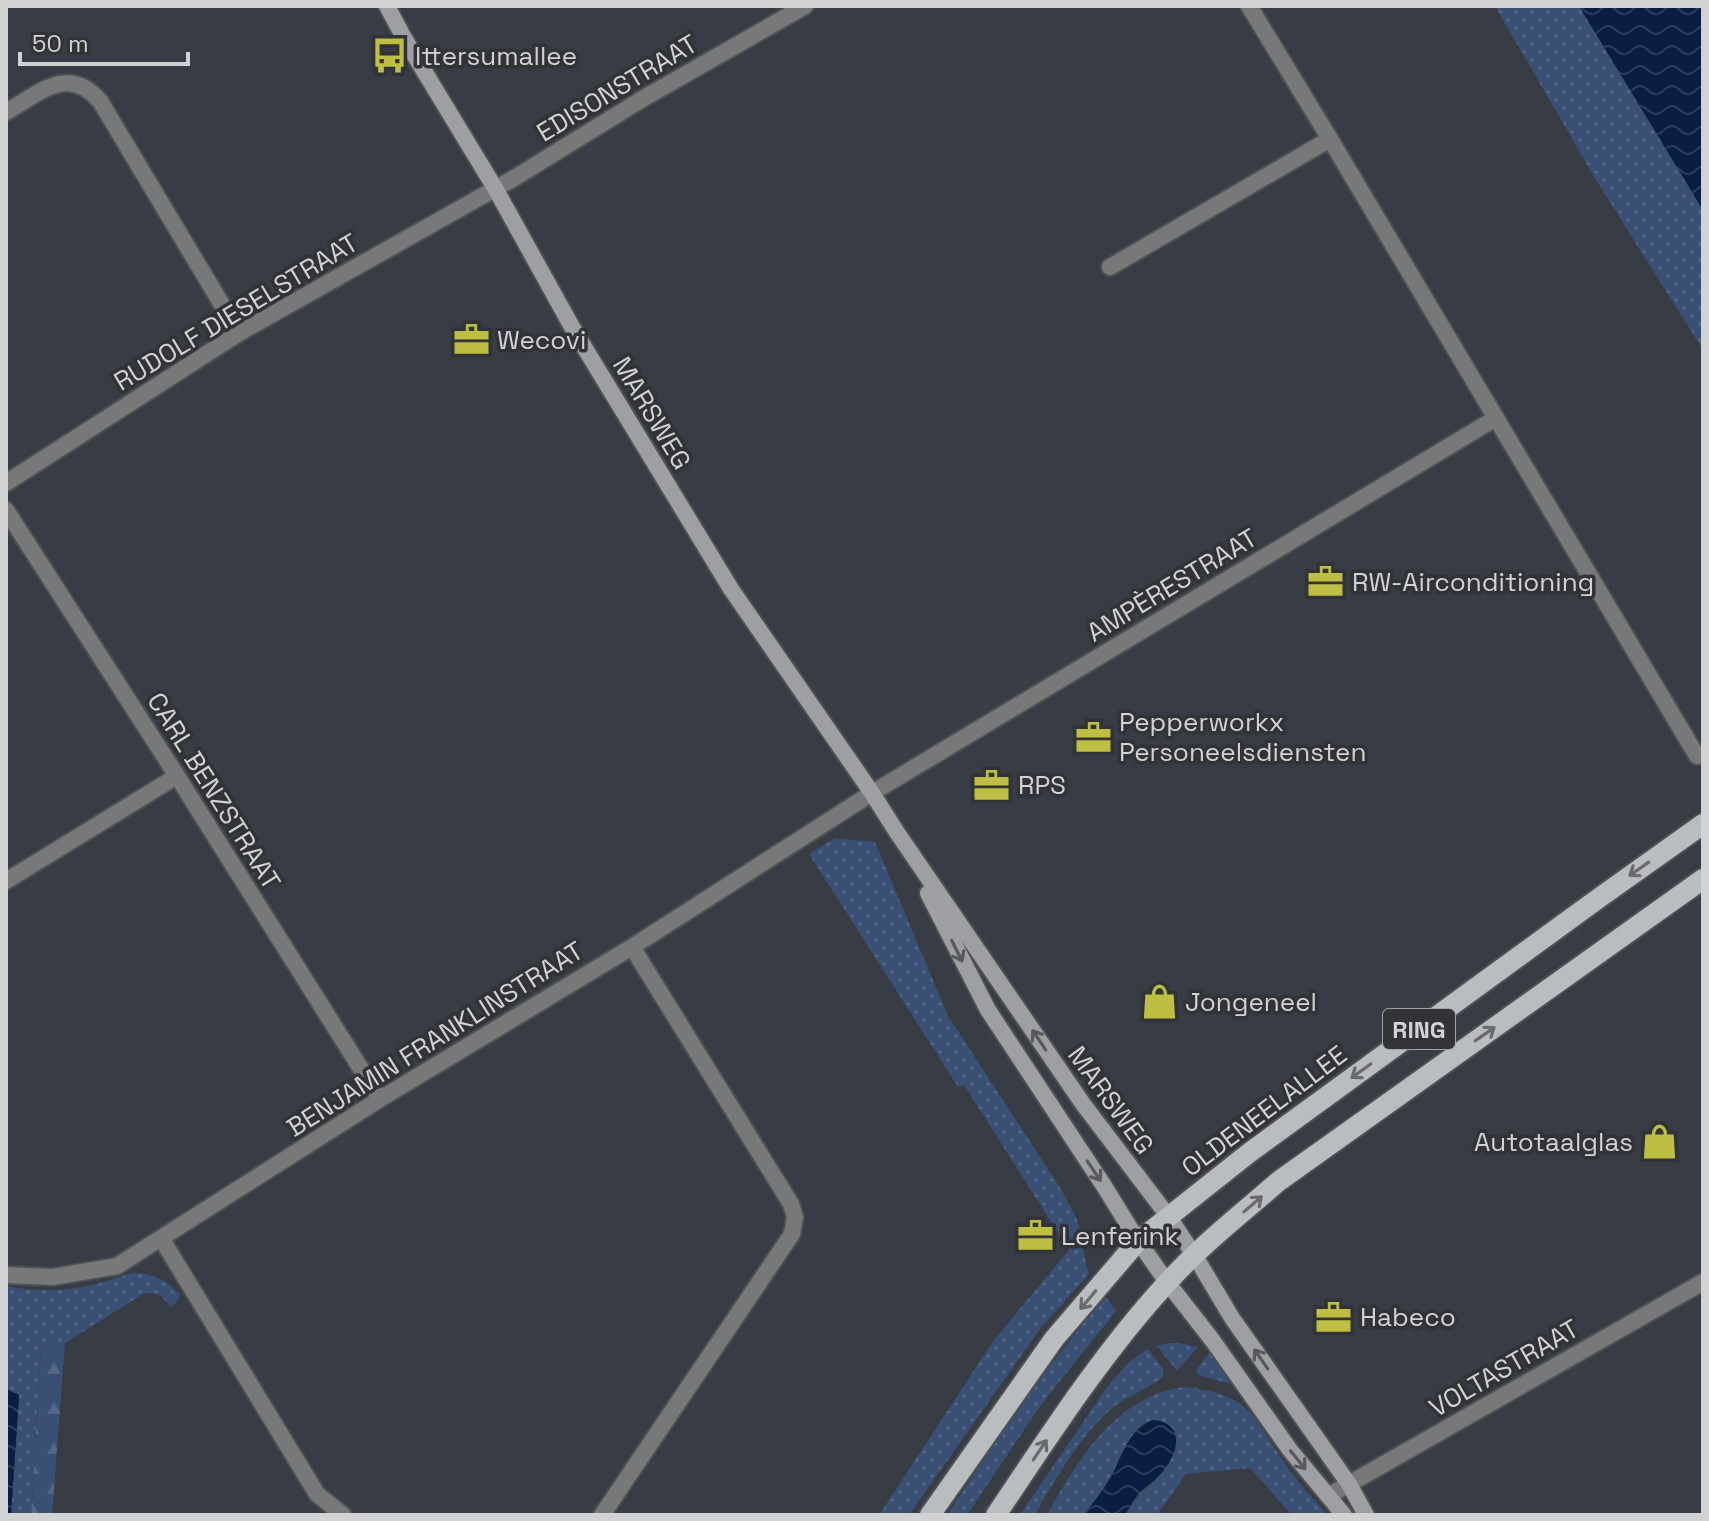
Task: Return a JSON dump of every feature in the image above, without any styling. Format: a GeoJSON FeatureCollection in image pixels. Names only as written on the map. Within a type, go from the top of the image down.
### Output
{"type":"FeatureCollection","features":[{"type":"Feature","properties":{"kind":"main road","name":"OLDENEELALLEE"},"geometry":{"type":"LineString","coordinates":[[930,1515],[1054,1339],[1138,1241],[1249,1153],[1703,824]]}},
{"type":"Feature","properties":{"kind":"main road","name":"RING"},"geometry":{"type":"LineString","coordinates":[[996,1515],[1067,1410],[1135,1320],[1167,1282],[1195,1256],[1279,1181],[1703,879]]}},
{"type":"Feature","properties":{"kind":"street","name":"MARSWEG"},"geometry":{"type":"LineString","coordinates":[[387,6],[495,188],[572,327],[731,589],[1083,1104],[1168,1216],[1232,1318],[1349,1484],[1366,1515]]}},
{"type":"Feature","properties":{"kind":"street","name":"EDISONSTRAAT"},"geometry":{"type":"LineString","coordinates":[[495,188],[805,6]]}},
{"type":"Feature","properties":{"kind":"street"},"geometry":{"type":"LineString","coordinates":[[1249,6],[1697,756]]}},
{"type":"Feature","properties":{"kind":"street"},"geometry":{"type":"LineString","coordinates":[[6,112],[57,84],[77,83],[90,89],[239,333]]}},
{"type":"Feature","properties":{"kind":"street"},"geometry":{"type":"LineString","coordinates":[[1110,267],[1330,139]]}},
{"type":"Feature","properties":{"kind":"street","name":"RUDOLF DIESELSTRAAT"},"geometry":{"type":"LineString","coordinates":[[6,483],[239,333],[495,188]]}},
{"type":"Feature","properties":{"kind":"street","name":"AMPÈRESTRAAT"},"geometry":{"type":"LineString","coordinates":[[872,793],[1496,418]]}},
{"type":"Feature","properties":{"kind":"street","name":"CARL BENZSTRAAT"},"geometry":{"type":"LineString","coordinates":[[6,510],[380,1099]]}},
{"type":"Feature","properties":{"kind":"street"},"geometry":{"type":"LineString","coordinates":[[6,881],[177,776]]}},
{"type":"Feature","properties":{"kind":"street","name":"BENJAMIN FRANKLINSTRAAT"},"geometry":{"type":"LineString","coordinates":[[6,1275],[53,1277],[117,1266],[380,1099],[632,947],[872,793]]}},
{"type":"Feature","properties":{"kind":"street","name":"MARSWEG"},"geometry":{"type":"LineString","coordinates":[[896,831],[988,1010],[1138,1241],[1290,1450],[1344,1515]]}},
{"type":"Feature","properties":{"kind":"street"},"geometry":{"type":"LineString","coordinates":[[602,1515],[792,1234],[795,1217],[791,1204],[632,947]]}},
{"type":"Feature","properties":{"kind":"street"},"geometry":{"type":"LineString","coordinates":[[161,1238],[317,1494],[343,1515]]}},
{"type":"Feature","properties":{"kind":"street","name":"VOLTASTRAAT"},"geometry":{"type":"LineString","coordinates":[[1328,1496],[1703,1282]]}},
{"type":"Feature","properties":{"kind":"shaded area"},"geometry":{"type":"Polygon","coordinates":[[[6,6],[1703,6],[1703,1515],[51,1515],[58,1391],[6,1359],[6,6]]]}},
{"type":"Feature","properties":{"kind":"green space"},"geometry":{"type":"Polygon","coordinates":[[[1495,6],[1579,6],[1703,210],[1703,350],[1596,180],[1495,6]]]}},
{"type":"Feature","properties":{"kind":"green space"},"geometry":{"type":"Polygon","coordinates":[[[835,838],[875,842],[948,1016],[1074,1212],[1089,1274],[1040,1329],[909,1515],[879,1515],[994,1340],[1069,1250],[964,1085],[958,1087],[809,854],[835,838]]]}},
{"type":"Feature","properties":{"kind":"green space"},"geometry":{"type":"Polygon","coordinates":[[[133,1273],[147,1274],[164,1281],[180,1295],[177,1302],[171,1307],[159,1295],[143,1294],[65,1343],[41,1348],[31,1515],[11,1515],[19,1395],[6,1389],[6,1286],[62,1290],[85,1287],[133,1273]]]}},
{"type":"Feature","properties":{"kind":"green space"},"geometry":{"type":"Polygon","coordinates":[[[1105,1296],[1116,1311],[1040,1406],[967,1515],[947,1515],[1026,1396],[1105,1296]]]}},
{"type":"Feature","properties":{"kind":"green space"},"geometry":{"type":"Polygon","coordinates":[[[65,1343],[52,1515],[31,1515],[41,1348],[65,1343]]]}},
{"type":"Feature","properties":{"kind":"green space"},"geometry":{"type":"Polygon","coordinates":[[[1168,1343],[1198,1347],[1177,1371],[1157,1346],[1168,1343]]]}},
{"type":"Feature","properties":{"kind":"green space"},"geometry":{"type":"Polygon","coordinates":[[[1148,1349],[1163,1369],[1163,1377],[1115,1406],[1099,1421],[1068,1460],[1035,1515],[1020,1515],[1107,1387],[1130,1361],[1148,1349]]]}},
{"type":"Feature","properties":{"kind":"green space"},"geometry":{"type":"Polygon","coordinates":[[[1209,1353],[1225,1365],[1235,1385],[1198,1375],[1197,1369],[1209,1353]]]}},
{"type":"Feature","properties":{"kind":"green space"},"geometry":{"type":"Polygon","coordinates":[[[1184,1387],[1227,1396],[1251,1413],[1295,1478],[1328,1515],[1292,1515],[1250,1468],[1186,1474],[1157,1515],[1125,1515],[1139,1494],[1155,1481],[1173,1429],[1161,1421],[1150,1421],[1133,1434],[1107,1483],[1084,1515],[1047,1515],[1086,1453],[1119,1417],[1138,1403],[1184,1387]]]}},
{"type":"Feature","properties":{"kind":"water"},"geometry":{"type":"Polygon","coordinates":[[[1579,6],[1703,6],[1703,210],[1579,6]]]}},
{"type":"Feature","properties":{"kind":"water"},"geometry":{"type":"Polygon","coordinates":[[[6,1389],[19,1395],[11,1515],[6,1515],[6,1389]]]}},
{"type":"Feature","properties":{"kind":"water"},"geometry":{"type":"Polygon","coordinates":[[[1153,1420],[1170,1426],[1176,1437],[1167,1465],[1139,1493],[1125,1515],[1084,1515],[1111,1477],[1131,1437],[1153,1420]]]}},
{"type":"Feature","properties":{"kind":"place","name":"Ittersumallee"},"geometry":{"type":"Point","coordinates":[389,56]}},
{"type":"Feature","properties":{"kind":"place","name":"Wecovi"},"geometry":{"type":"Point","coordinates":[471,340]}},
{"type":"Feature","properties":{"kind":"place","name":"RW-Airconditioning"},"geometry":{"type":"Point","coordinates":[1326,582]}},
{"type":"Feature","properties":{"kind":"place","name":"Pepperworkx Personeelsdiensten"},"geometry":{"type":"Point","coordinates":[1093,737]}},
{"type":"Feature","properties":{"kind":"place","name":"RPS"},"geometry":{"type":"Point","coordinates":[992,785]}},
{"type":"Feature","properties":{"kind":"place","name":"Jongeneel"},"geometry":{"type":"Point","coordinates":[1159,1002]}},
{"type":"Feature","properties":{"kind":"place","name":"Autotaalglas"},"geometry":{"type":"Point","coordinates":[1659,1142]}},
{"type":"Feature","properties":{"kind":"place","name":"Lenferink"},"geometry":{"type":"Point","coordinates":[1035,1236]}},
{"type":"Feature","properties":{"kind":"place","name":"Habeco"},"geometry":{"type":"Point","coordinates":[1334,1317]}}]}
